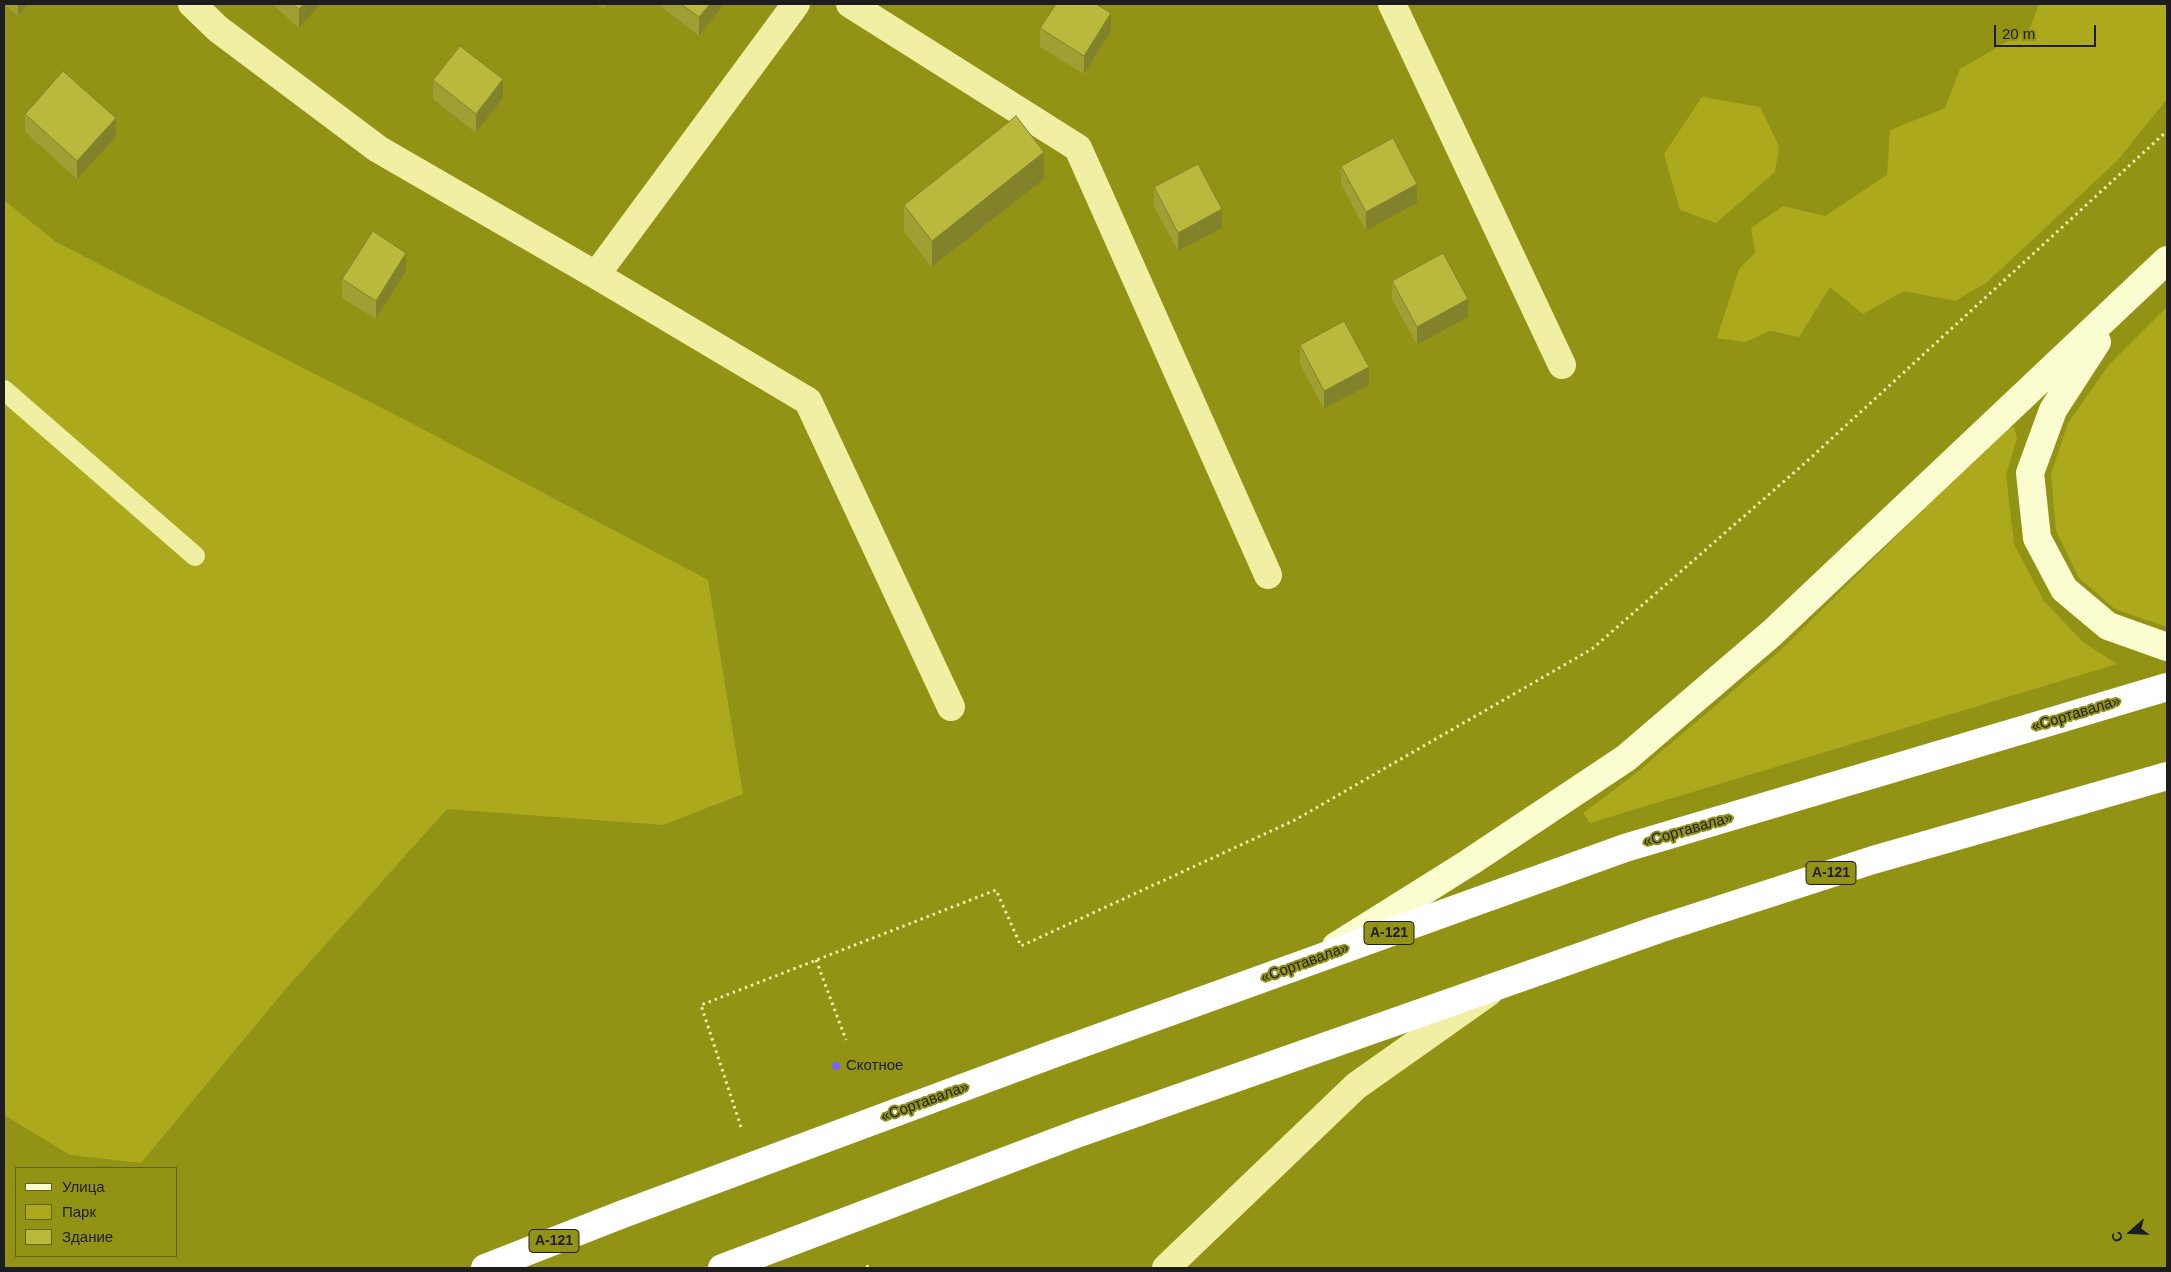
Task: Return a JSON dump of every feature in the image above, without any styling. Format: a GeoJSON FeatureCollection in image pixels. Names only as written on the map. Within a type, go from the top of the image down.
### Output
{"type":"FeatureCollection","features":[{"type":"Feature","properties":{"kind":"highway","name":"«Сортавала»"},"geometry":{"type":"LineString","coordinates":[[485,1268],[669,1197],[1625,848],[2167,687]]}},
{"type":"Feature","properties":{"kind":"highway","name":"А-121"},"geometry":{"type":"LineString","coordinates":[[722,1268],[1079,1133],[1659,929],[1873,860],[2167,776]]}},
{"type":"Feature","properties":{"kind":"main road"},"geometry":{"type":"LineString","coordinates":[[1314,960],[1470,862],[1626,758],[1772,634],[2167,260]]}},
{"type":"Feature","properties":{"kind":"main road"},"geometry":{"type":"LineString","coordinates":[[2119,307],[2053,410],[2030,473],[2037,538],[2064,589],[2108,626],[2167,647]]}},
{"type":"Feature","properties":{"kind":"street"},"geometry":{"type":"LineString","coordinates":[[192,4],[218,29],[378,149],[596,274],[808,402],[951,707]]}},
{"type":"Feature","properties":{"kind":"street"},"geometry":{"type":"LineString","coordinates":[[596,274],[796,4]]}},
{"type":"Feature","properties":{"kind":"street"},"geometry":{"type":"LineString","coordinates":[[850,4],[1078,148],[1268,575]]}},
{"type":"Feature","properties":{"kind":"street"},"geometry":{"type":"LineString","coordinates":[[1392,4],[1562,365]]}},
{"type":"Feature","properties":{"kind":"street"},"geometry":{"type":"LineString","coordinates":[[1166,1268],[1356,1086],[1500,985]]}},
{"type":"Feature","properties":{"kind":"lane"},"geometry":{"type":"LineString","coordinates":[[4,390],[196,556]]}},
{"type":"Feature","properties":{"kind":"path"},"geometry":{"type":"LineString","coordinates":[[741,1127],[702,1005],[996,890],[1021,946],[1295,820],[1592,649],[1805,463],[2167,131]]}},
{"type":"Feature","properties":{"kind":"path"},"geometry":{"type":"LineString","coordinates":[[816,960],[846,1040]]}},
{"type":"Feature","properties":{"kind":"green space"},"geometry":{"type":"Polygon","coordinates":[[[2039,4],[2167,4],[2167,99],[2117,161],[1986,283],[1955,301],[1904,291],[1863,314],[1830,287],[1799,337],[1770,331],[1745,342],[1717,338],[1739,269],[1755,253],[1751,228],[1783,206],[1825,216],[1887,175],[1890,130],[1945,108],[1960,69],[2030,28],[2039,4]]]}},
{"type":"Feature","properties":{"kind":"green space"},"geometry":{"type":"Polygon","coordinates":[[[1702,97],[1760,107],[1779,146],[1775,172],[1716,223],[1680,210],[1664,154],[1702,97]]]}},
{"type":"Feature","properties":{"kind":"green space"},"geometry":{"type":"Polygon","coordinates":[[[4,200],[56,242],[417,426],[708,580],[743,794],[663,825],[447,809],[284,991],[141,1163],[70,1155],[4,1115],[4,200]]]}},
{"type":"Feature","properties":{"kind":"green space"},"geometry":{"type":"Polygon","coordinates":[[[2167,307],[2167,627],[2115,609],[2079,578],[2056,531],[2051,474],[2068,423],[2108,366],[2167,307]]]}},
{"type":"Feature","properties":{"kind":"green space"},"geometry":{"type":"Polygon","coordinates":[[[2014,427],[2017,438],[2006,475],[2014,544],[2044,601],[2083,642],[2117,664],[1590,823],[1583,813],[1635,774],[1782,649],[2005,429],[2014,427]]]}},
{"type":"Feature","properties":{"kind":"building"},"geometry":{"type":"Polygon","coordinates":[[[293,4],[304,4],[299,9],[293,4]]]}},
{"type":"Feature","properties":{"kind":"building"},"geometry":{"type":"Polygon","coordinates":[[[681,4],[710,4],[699,17],[681,4]]]}},
{"type":"Feature","properties":{"kind":"building"},"geometry":{"type":"Polygon","coordinates":[[[1056,4],[1096,4],[1111,13],[1084,56],[1040,28],[1056,4]]]}},
{"type":"Feature","properties":{"kind":"building"},"geometry":{"type":"Polygon","coordinates":[[[460,46],[503,79],[476,114],[433,80],[460,46]]]}},
{"type":"Feature","properties":{"kind":"building"},"geometry":{"type":"Polygon","coordinates":[[[63,71],[116,118],[77,161],[25,114],[63,71]]]}},
{"type":"Feature","properties":{"kind":"building"},"geometry":{"type":"Polygon","coordinates":[[[1016,116],[1044,152],[932,241],[904,205],[1016,116]]]}},
{"type":"Feature","properties":{"kind":"building"},"geometry":{"type":"Polygon","coordinates":[[[1393,138],[1417,184],[1366,212],[1341,166],[1393,138]]]}},
{"type":"Feature","properties":{"kind":"building"},"geometry":{"type":"Polygon","coordinates":[[[1198,164],[1222,209],[1178,233],[1154,187],[1198,164]]]}},
{"type":"Feature","properties":{"kind":"building"},"geometry":{"type":"Polygon","coordinates":[[[373,231],[406,253],[376,301],[342,279],[373,231]]]}},
{"type":"Feature","properties":{"kind":"building"},"geometry":{"type":"Polygon","coordinates":[[[1443,253],[1468,299],[1417,327],[1392,281],[1443,253]]]}},
{"type":"Feature","properties":{"kind":"building"},"geometry":{"type":"Polygon","coordinates":[[[1344,321],[1369,367],[1324,391],[1300,345],[1344,321]]]}},
{"type":"Feature","properties":{"kind":"place","name":"Скотное"},"geometry":{"type":"Point","coordinates":[836,1066]}}]}
